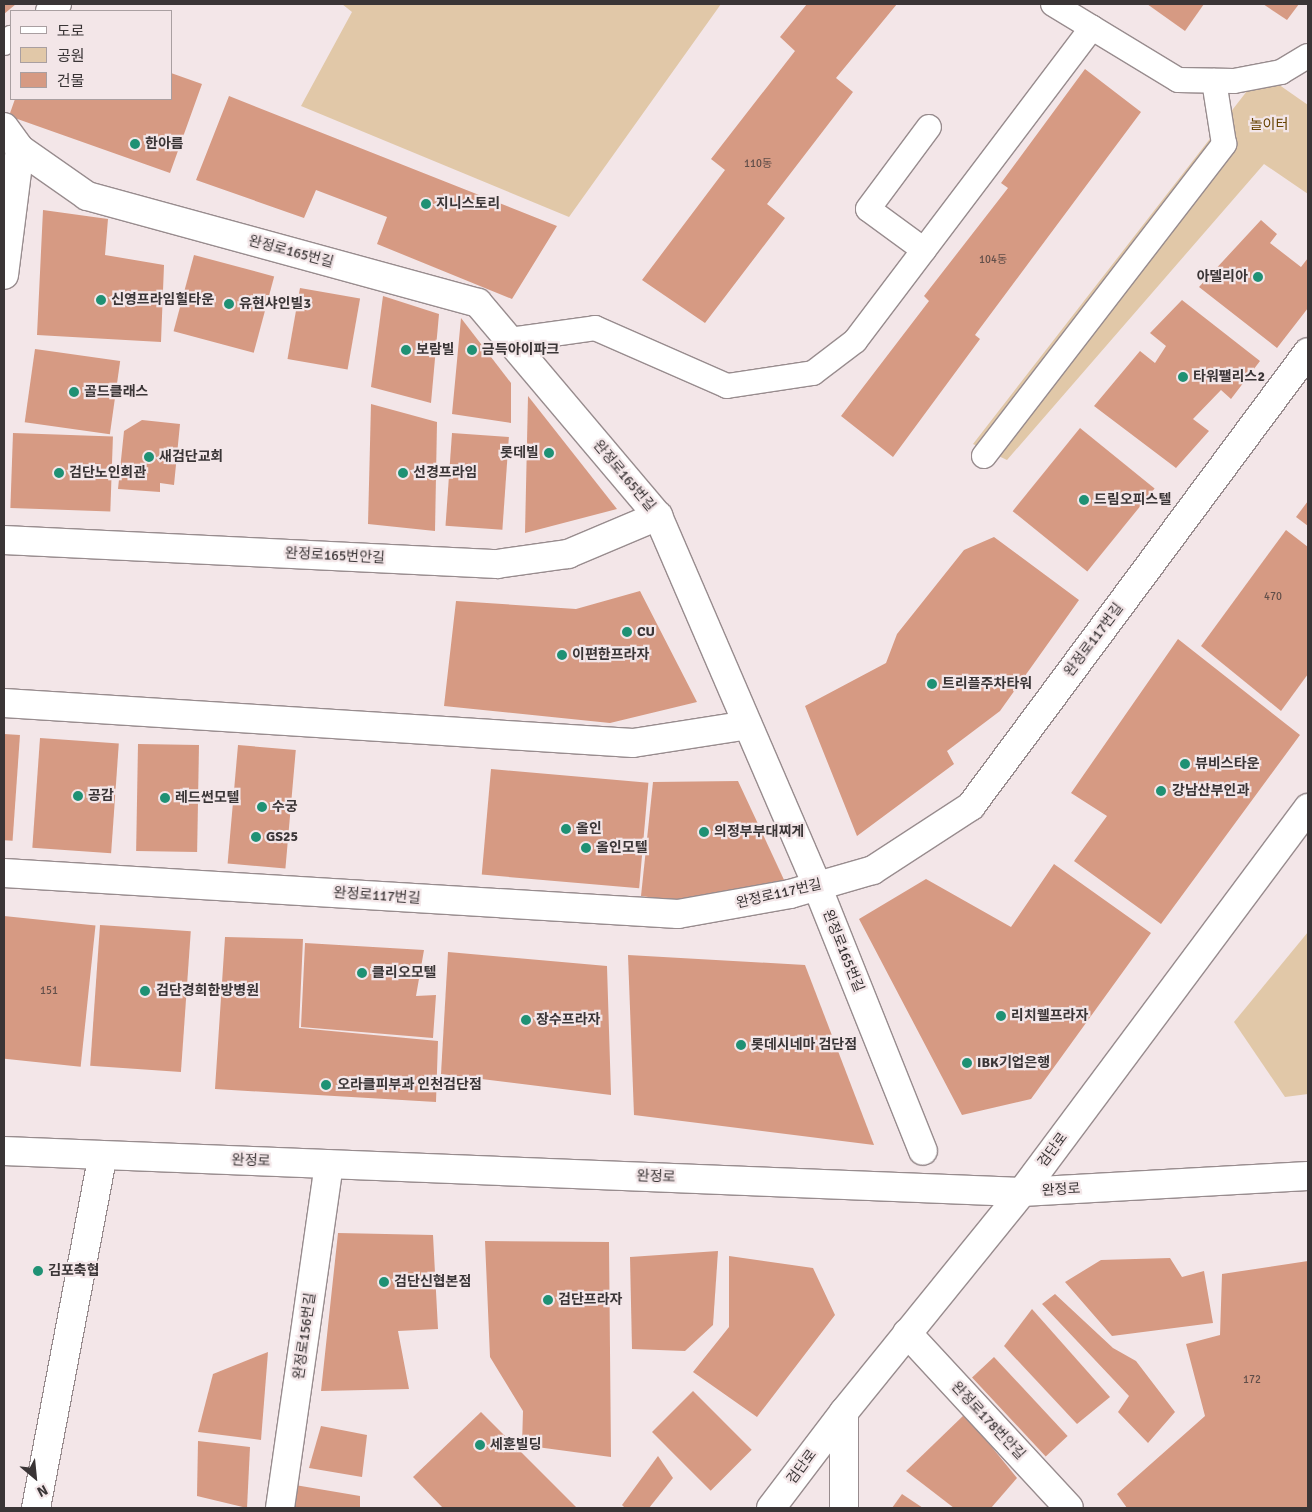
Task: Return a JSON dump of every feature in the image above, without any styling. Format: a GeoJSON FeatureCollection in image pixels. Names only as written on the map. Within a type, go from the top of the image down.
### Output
{"type":"FeatureCollection","features":[{"type":"Feature","properties":{"kind":"street","name":"완정로165번길"},"geometry":{"type":"LineString","coordinates":[[4,127],[20,149],[87,196],[478,303],[658,516],[817,886],[923,1151]]}},
{"type":"Feature","properties":{"kind":"street"},"geometry":{"type":"LineString","coordinates":[[4,275],[20,149]]}},
{"type":"Feature","properties":{"kind":"street","name":"완정로117번길"},"geometry":{"type":"LineString","coordinates":[[4,872],[678,914],[817,886],[873,870],[971,806],[1308,352]]}},
{"type":"Feature","properties":{"kind":"street","name":"완정로165번안길"},"geometry":{"type":"LineString","coordinates":[[4,540],[497,564],[568,554],[658,516]]}},
{"type":"Feature","properties":{"kind":"street"},"geometry":{"type":"LineString","coordinates":[[4,703],[633,743],[748,725]]}},
{"type":"Feature","properties":{"kind":"street","name":"검단로"},"geometry":{"type":"LineString","coordinates":[[771,1508],[844,1412],[1022,1192],[1308,808]]}},
{"type":"Feature","properties":{"kind":"street","name":"완정로"},"geometry":{"type":"LineString","coordinates":[[4,1151],[1022,1192],[1308,1176]]}},
{"type":"Feature","properties":{"kind":"street"},"geometry":{"type":"LineString","coordinates":[[36,1508],[103,1155]]}},
{"type":"Feature","properties":{"kind":"street","name":"완정로156번길"},"geometry":{"type":"LineString","coordinates":[[280,1508],[329,1164]]}},
{"type":"Feature","properties":{"kind":"street","name":"완정로178번안길"},"geometry":{"type":"LineString","coordinates":[[908,1333],[1069,1508]]}},
{"type":"Feature","properties":{"kind":"street"},"geometry":{"type":"LineString","coordinates":[[844,1412],[844,1508]]}},
{"type":"Feature","properties":{"kind":"lane"},"geometry":{"type":"LineString","coordinates":[[1053,4],[1178,80],[1214,81],[1281,72],[1308,56]]}},
{"type":"Feature","properties":{"kind":"lane"},"geometry":{"type":"LineString","coordinates":[[510,340],[595,328],[727,386],[813,373],[855,341],[1092,28]]}},
{"type":"Feature","properties":{"kind":"lane"},"geometry":{"type":"LineString","coordinates":[[984,456],[1224,144],[1214,81]]}},
{"type":"Feature","properties":{"kind":"lane"},"geometry":{"type":"LineString","coordinates":[[924,250],[868,209],[929,127]]}},
{"type":"Feature","properties":{"kind":"green space"},"geometry":{"type":"Polygon","coordinates":[[[342,4],[721,4],[569,217],[301,106],[352,12],[342,4]]]}},
{"type":"Feature","properties":{"kind":"green space","name":"놀이터"},"geometry":{"type":"Polygon","coordinates":[[[1265,75],[1308,105],[1308,194],[1264,164],[1007,460],[973,444],[1247,91],[1265,75]]]}},
{"type":"Feature","properties":{"kind":"green space"},"geometry":{"type":"Polygon","coordinates":[[[1308,932],[1308,1094],[1285,1097],[1234,1022],[1308,932]]]}},
{"type":"Feature","properties":{"kind":"building"},"geometry":{"type":"Polygon","coordinates":[[[4,4],[16,4],[4,14],[4,4]]]}},
{"type":"Feature","properties":{"kind":"building"},"geometry":{"type":"Polygon","coordinates":[[[807,4],[897,4],[836,78],[853,92],[767,204],[785,218],[705,323],[642,280],[725,170],[711,159],[795,51],[780,37],[807,4]]]}},
{"type":"Feature","properties":{"kind":"building"},"geometry":{"type":"Polygon","coordinates":[[[1147,4],[1204,4],[1185,31],[1147,4]]]}},
{"type":"Feature","properties":{"kind":"building"},"geometry":{"type":"Polygon","coordinates":[[[1263,4],[1299,4],[1287,20],[1263,4]]]}},
{"type":"Feature","properties":{"kind":"building"},"geometry":{"type":"Polygon","coordinates":[[[1085,69],[1141,112],[975,335],[980,339],[893,457],[841,416],[929,301],[924,296],[1008,188],[1001,183],[1085,69]]]}},
{"type":"Feature","properties":{"kind":"building","name":"한아름"},"geometry":{"type":"Polygon","coordinates":[[[172,73],[202,84],[170,173],[9,116],[15,100],[172,100],[172,73]]]}},
{"type":"Feature","properties":{"kind":"building","name":"지니스토리"},"geometry":{"type":"Polygon","coordinates":[[[229,96],[557,226],[512,299],[377,244],[387,217],[316,190],[304,218],[196,180],[229,96]]]}},
{"type":"Feature","properties":{"kind":"building","name":"신영프라임힐타운"},"geometry":{"type":"Polygon","coordinates":[[[43,210],[108,219],[105,255],[164,265],[161,342],[37,335],[43,210]]]}},
{"type":"Feature","properties":{"kind":"building","name":"아델리아"},"geometry":{"type":"Polygon","coordinates":[[[1261,220],[1277,234],[1270,243],[1301,267],[1308,258],[1308,308],[1277,348],[1199,287],[1261,220]]]}},
{"type":"Feature","properties":{"kind":"building","name":"유현샤인빌3"},"geometry":{"type":"Polygon","coordinates":[[[194,255],[274,276],[254,353],[174,331],[194,255]]]}},
{"type":"Feature","properties":{"kind":"building"},"geometry":{"type":"Polygon","coordinates":[[[300,288],[360,299],[348,369],[287,359],[300,288]]]}},
{"type":"Feature","properties":{"kind":"building","name":"보람빌"},"geometry":{"type":"Polygon","coordinates":[[[383,296],[439,314],[431,403],[371,387],[383,296]]]}},
{"type":"Feature","properties":{"kind":"building","name":"타워팰리스2"},"geometry":{"type":"Polygon","coordinates":[[[1182,300],[1260,361],[1231,399],[1221,390],[1193,419],[1209,431],[1176,468],[1094,406],[1140,351],[1155,363],[1166,346],[1150,333],[1182,300]]]}},
{"type":"Feature","properties":{"kind":"building","name":"금득아이파크"},"geometry":{"type":"Polygon","coordinates":[[[461,318],[511,383],[511,423],[452,414],[461,318]]]}},
{"type":"Feature","properties":{"kind":"building","name":"골드클래스"},"geometry":{"type":"Polygon","coordinates":[[[35,349],[120,361],[110,434],[25,422],[35,349]]]}},
{"type":"Feature","properties":{"kind":"building","name":"롯데빌"},"geometry":{"type":"Polygon","coordinates":[[[528,396],[617,509],[525,533],[528,396]]]}},
{"type":"Feature","properties":{"kind":"building","name":"선경프라임"},"geometry":{"type":"Polygon","coordinates":[[[371,404],[437,422],[435,531],[368,524],[371,404]]]}},
{"type":"Feature","properties":{"kind":"building","name":"새검단교회"},"geometry":{"type":"Polygon","coordinates":[[[142,420],[180,424],[174,485],[160,483],[160,492],[118,489],[124,431],[142,420]]]}},
{"type":"Feature","properties":{"kind":"building","name":"드림오피스텔"},"geometry":{"type":"Polygon","coordinates":[[[1080,428],[1155,488],[1087,572],[1013,511],[1080,428]]]}},
{"type":"Feature","properties":{"kind":"building","name":"검단노인회관"},"geometry":{"type":"Polygon","coordinates":[[[13,433],[113,436],[110,511],[10,508],[13,433]]]}},
{"type":"Feature","properties":{"kind":"building"},"geometry":{"type":"Polygon","coordinates":[[[452,433],[509,437],[502,530],[446,526],[452,433]]]}},
{"type":"Feature","properties":{"kind":"building"},"geometry":{"type":"Polygon","coordinates":[[[1308,501],[1308,526],[1296,517],[1308,501]]]}},
{"type":"Feature","properties":{"kind":"building"},"geometry":{"type":"Polygon","coordinates":[[[1286,530],[1308,547],[1308,674],[1281,711],[1201,646],[1286,530]]]}},
{"type":"Feature","properties":{"kind":"building","name":"트리플주차타워"},"geometry":{"type":"Polygon","coordinates":[[[994,537],[1079,600],[1000,711],[947,751],[954,764],[857,836],[805,706],[886,663],[897,634],[964,550],[994,537]]]}},
{"type":"Feature","properties":{"kind":"building","name":"이편한프라자"},"geometry":{"type":"Polygon","coordinates":[[[640,591],[697,702],[610,723],[444,706],[456,601],[576,609],[640,591]]]}},
{"type":"Feature","properties":{"kind":"building","name":"뷰비스타운"},"geometry":{"type":"Polygon","coordinates":[[[1178,639],[1300,735],[1161,924],[1074,861],[1107,816],[1071,793],[1178,639]]]}},
{"type":"Feature","properties":{"kind":"building"},"geometry":{"type":"Polygon","coordinates":[[[4,734],[20,735],[13,841],[4,840],[4,734]]]}},
{"type":"Feature","properties":{"kind":"building","name":"공감"},"geometry":{"type":"Polygon","coordinates":[[[40,738],[119,744],[111,853],[32,848],[40,738]]]}},
{"type":"Feature","properties":{"kind":"building","name":"레드썬모텔"},"geometry":{"type":"Polygon","coordinates":[[[138,744],[199,745],[197,852],[136,851],[138,744]]]}},
{"type":"Feature","properties":{"kind":"building","name":"수궁"},"geometry":{"type":"Polygon","coordinates":[[[238,745],[296,750],[285,869],[228,864],[238,745]]]}},
{"type":"Feature","properties":{"kind":"building","name":"올인"},"geometry":{"type":"Polygon","coordinates":[[[491,769],[648,783],[639,888],[482,875],[491,769]]]}},
{"type":"Feature","properties":{"kind":"building","name":"의정부부대찌게"},"geometry":{"type":"Polygon","coordinates":[[[738,781],[785,882],[677,901],[641,896],[653,782],[738,781]]]}},
{"type":"Feature","properties":{"kind":"building","name":"리치웰프라자"},"geometry":{"type":"Polygon","coordinates":[[[1054,864],[1151,933],[1031,1099],[962,1115],[859,919],[926,879],[1011,927],[1054,864]]]}},
{"type":"Feature","properties":{"kind":"building"},"geometry":{"type":"Polygon","coordinates":[[[4,916],[95,926],[81,1067],[4,1059],[4,916]]]}},
{"type":"Feature","properties":{"kind":"building"},"geometry":{"type":"Polygon","coordinates":[[[100,925],[191,931],[181,1072],[90,1066],[100,925]]]}},
{"type":"Feature","properties":{"kind":"building"},"geometry":{"type":"Polygon","coordinates":[[[225,937],[303,939],[299,1028],[438,1041],[436,1102],[215,1089],[225,937]]]}},
{"type":"Feature","properties":{"kind":"building","name":"클리오모텔"},"geometry":{"type":"Polygon","coordinates":[[[305,943],[424,950],[416,996],[436,995],[433,1038],[301,1027],[305,943]]]}},
{"type":"Feature","properties":{"kind":"building","name":"장수프라자"},"geometry":{"type":"Polygon","coordinates":[[[448,952],[607,966],[611,1095],[441,1074],[448,952]]]}},
{"type":"Feature","properties":{"kind":"building"},"geometry":{"type":"Polygon","coordinates":[[[628,955],[805,965],[874,1145],[634,1115],[628,955]]]}},
{"type":"Feature","properties":{"kind":"building","name":"검단신협본점"},"geometry":{"type":"Polygon","coordinates":[[[338,1233],[433,1235],[438,1329],[398,1331],[409,1389],[321,1391],[338,1233]]]}},
{"type":"Feature","properties":{"kind":"building","name":"검단프라자"},"geometry":{"type":"Polygon","coordinates":[[[485,1241],[609,1242],[611,1457],[522,1445],[523,1411],[490,1357],[485,1241]]]}},
{"type":"Feature","properties":{"kind":"building"},"geometry":{"type":"Polygon","coordinates":[[[718,1251],[713,1325],[685,1351],[632,1349],[630,1257],[718,1251]]]}},
{"type":"Feature","properties":{"kind":"building"},"geometry":{"type":"Polygon","coordinates":[[[729,1256],[813,1268],[835,1315],[757,1417],[693,1372],[729,1327],[729,1256]]]}},
{"type":"Feature","properties":{"kind":"building"},"geometry":{"type":"Polygon","coordinates":[[[1170,1258],[1182,1277],[1204,1271],[1213,1323],[1112,1336],[1065,1282],[1101,1260],[1170,1258]]]}},
{"type":"Feature","properties":{"kind":"building"},"geometry":{"type":"Polygon","coordinates":[[[1308,1261],[1308,1508],[1127,1508],[1117,1494],[1205,1416],[1186,1344],[1220,1335],[1222,1274],[1308,1261]]]}},
{"type":"Feature","properties":{"kind":"building"},"geometry":{"type":"Polygon","coordinates":[[[1055,1294],[1113,1348],[1136,1361],[1175,1412],[1148,1443],[1118,1412],[1129,1396],[1042,1304],[1055,1294]]]}},
{"type":"Feature","properties":{"kind":"building"},"geometry":{"type":"Polygon","coordinates":[[[1032,1309],[1110,1397],[1077,1424],[1004,1346],[1032,1309]]]}},
{"type":"Feature","properties":{"kind":"building"},"geometry":{"type":"Polygon","coordinates":[[[268,1352],[261,1440],[198,1432],[213,1374],[268,1352]]]}},
{"type":"Feature","properties":{"kind":"building"},"geometry":{"type":"Polygon","coordinates":[[[994,1357],[1068,1436],[1046,1456],[972,1377],[994,1357]]]}},
{"type":"Feature","properties":{"kind":"building"},"geometry":{"type":"Polygon","coordinates":[[[693,1391],[752,1450],[711,1491],[652,1432],[693,1391]]]}},
{"type":"Feature","properties":{"kind":"building","name":"세훈빌딩"},"geometry":{"type":"Polygon","coordinates":[[[481,1412],[577,1508],[443,1508],[413,1477],[481,1412]]]}},
{"type":"Feature","properties":{"kind":"building"},"geometry":{"type":"Polygon","coordinates":[[[965,1414],[1017,1478],[991,1508],[954,1508],[906,1471],[965,1414]]]}},
{"type":"Feature","properties":{"kind":"building"},"geometry":{"type":"Polygon","coordinates":[[[321,1426],[367,1435],[362,1477],[309,1468],[321,1426]]]}},
{"type":"Feature","properties":{"kind":"building"},"geometry":{"type":"Polygon","coordinates":[[[198,1441],[250,1447],[247,1508],[197,1496],[198,1441]]]}},
{"type":"Feature","properties":{"kind":"building"},"geometry":{"type":"Polygon","coordinates":[[[658,1456],[673,1478],[649,1508],[625,1508],[622,1505],[658,1456]]]}},
{"type":"Feature","properties":{"kind":"building"},"geometry":{"type":"Polygon","coordinates":[[[295,1485],[360,1496],[360,1508],[294,1508],[295,1485]]]}},
{"type":"Feature","properties":{"kind":"building"},"geometry":{"type":"Polygon","coordinates":[[[902,1494],[923,1508],[892,1508],[902,1494]]]}},
{"type":"Feature","properties":{"kind":"place","name":"한아름"},"geometry":{"type":"Point","coordinates":[135,144]}},
{"type":"Feature","properties":{"kind":"place","name":"지니스토리"},"geometry":{"type":"Point","coordinates":[426,204]}},
{"type":"Feature","properties":{"kind":"place","name":"아델리아"},"geometry":{"type":"Point","coordinates":[1258,277]}},
{"type":"Feature","properties":{"kind":"place","name":"신영프라임힐타운"},"geometry":{"type":"Point","coordinates":[101,300]}},
{"type":"Feature","properties":{"kind":"place","name":"유현샤인빌3"},"geometry":{"type":"Point","coordinates":[229,304]}},
{"type":"Feature","properties":{"kind":"place","name":"보람빌"},"geometry":{"type":"Point","coordinates":[406,350]}},
{"type":"Feature","properties":{"kind":"place","name":"금득아이파크"},"geometry":{"type":"Point","coordinates":[472,350]}},
{"type":"Feature","properties":{"kind":"place","name":"타워팰리스2"},"geometry":{"type":"Point","coordinates":[1183,377]}},
{"type":"Feature","properties":{"kind":"place","name":"골드클래스"},"geometry":{"type":"Point","coordinates":[74,392]}},
{"type":"Feature","properties":{"kind":"place","name":"롯데빌"},"geometry":{"type":"Point","coordinates":[549,453]}},
{"type":"Feature","properties":{"kind":"place","name":"새검단교회"},"geometry":{"type":"Point","coordinates":[149,457]}},
{"type":"Feature","properties":{"kind":"place","name":"검단노인회관"},"geometry":{"type":"Point","coordinates":[59,473]}},
{"type":"Feature","properties":{"kind":"place","name":"선경프라임"},"geometry":{"type":"Point","coordinates":[403,473]}},
{"type":"Feature","properties":{"kind":"place","name":"드림오피스텔"},"geometry":{"type":"Point","coordinates":[1084,500]}},
{"type":"Feature","properties":{"kind":"place","name":"CU"},"geometry":{"type":"Point","coordinates":[627,632]}},
{"type":"Feature","properties":{"kind":"place","name":"이편한프라자"},"geometry":{"type":"Point","coordinates":[562,655]}},
{"type":"Feature","properties":{"kind":"place","name":"트리플주차타워"},"geometry":{"type":"Point","coordinates":[932,684]}},
{"type":"Feature","properties":{"kind":"place","name":"뷰비스타운"},"geometry":{"type":"Point","coordinates":[1185,764]}},
{"type":"Feature","properties":{"kind":"place","name":"강남산부인과"},"geometry":{"type":"Point","coordinates":[1161,791]}},
{"type":"Feature","properties":{"kind":"place","name":"공감"},"geometry":{"type":"Point","coordinates":[78,796]}},
{"type":"Feature","properties":{"kind":"place","name":"레드썬모텔"},"geometry":{"type":"Point","coordinates":[165,798]}},
{"type":"Feature","properties":{"kind":"place","name":"수궁"},"geometry":{"type":"Point","coordinates":[262,807]}},
{"type":"Feature","properties":{"kind":"place","name":"올인"},"geometry":{"type":"Point","coordinates":[566,829]}},
{"type":"Feature","properties":{"kind":"place","name":"의정부부대찌게"},"geometry":{"type":"Point","coordinates":[704,832]}},
{"type":"Feature","properties":{"kind":"place","name":"GS25"},"geometry":{"type":"Point","coordinates":[256,837]}},
{"type":"Feature","properties":{"kind":"place","name":"올인모텔"},"geometry":{"type":"Point","coordinates":[586,848]}},
{"type":"Feature","properties":{"kind":"place","name":"클리오모텔"},"geometry":{"type":"Point","coordinates":[362,973]}},
{"type":"Feature","properties":{"kind":"place","name":"검단경희한방병원"},"geometry":{"type":"Point","coordinates":[145,991]}},
{"type":"Feature","properties":{"kind":"place","name":"리치웰프라자"},"geometry":{"type":"Point","coordinates":[1001,1016]}},
{"type":"Feature","properties":{"kind":"place","name":"장수프라자"},"geometry":{"type":"Point","coordinates":[526,1020]}},
{"type":"Feature","properties":{"kind":"place","name":"롯데시네마 검단점"},"geometry":{"type":"Point","coordinates":[741,1045]}},
{"type":"Feature","properties":{"kind":"place","name":"IBK기업은행"},"geometry":{"type":"Point","coordinates":[967,1063]}},
{"type":"Feature","properties":{"kind":"place","name":"오라클피부과 인천검단점"},"geometry":{"type":"Point","coordinates":[326,1085]}},
{"type":"Feature","properties":{"kind":"place","name":"김포축협"},"geometry":{"type":"Point","coordinates":[38,1271]}},
{"type":"Feature","properties":{"kind":"place","name":"검단신협본점"},"geometry":{"type":"Point","coordinates":[384,1282]}},
{"type":"Feature","properties":{"kind":"place","name":"검단프라자"},"geometry":{"type":"Point","coordinates":[548,1300]}},
{"type":"Feature","properties":{"kind":"place","name":"세훈빌딩"},"geometry":{"type":"Point","coordinates":[480,1445]}}]}
